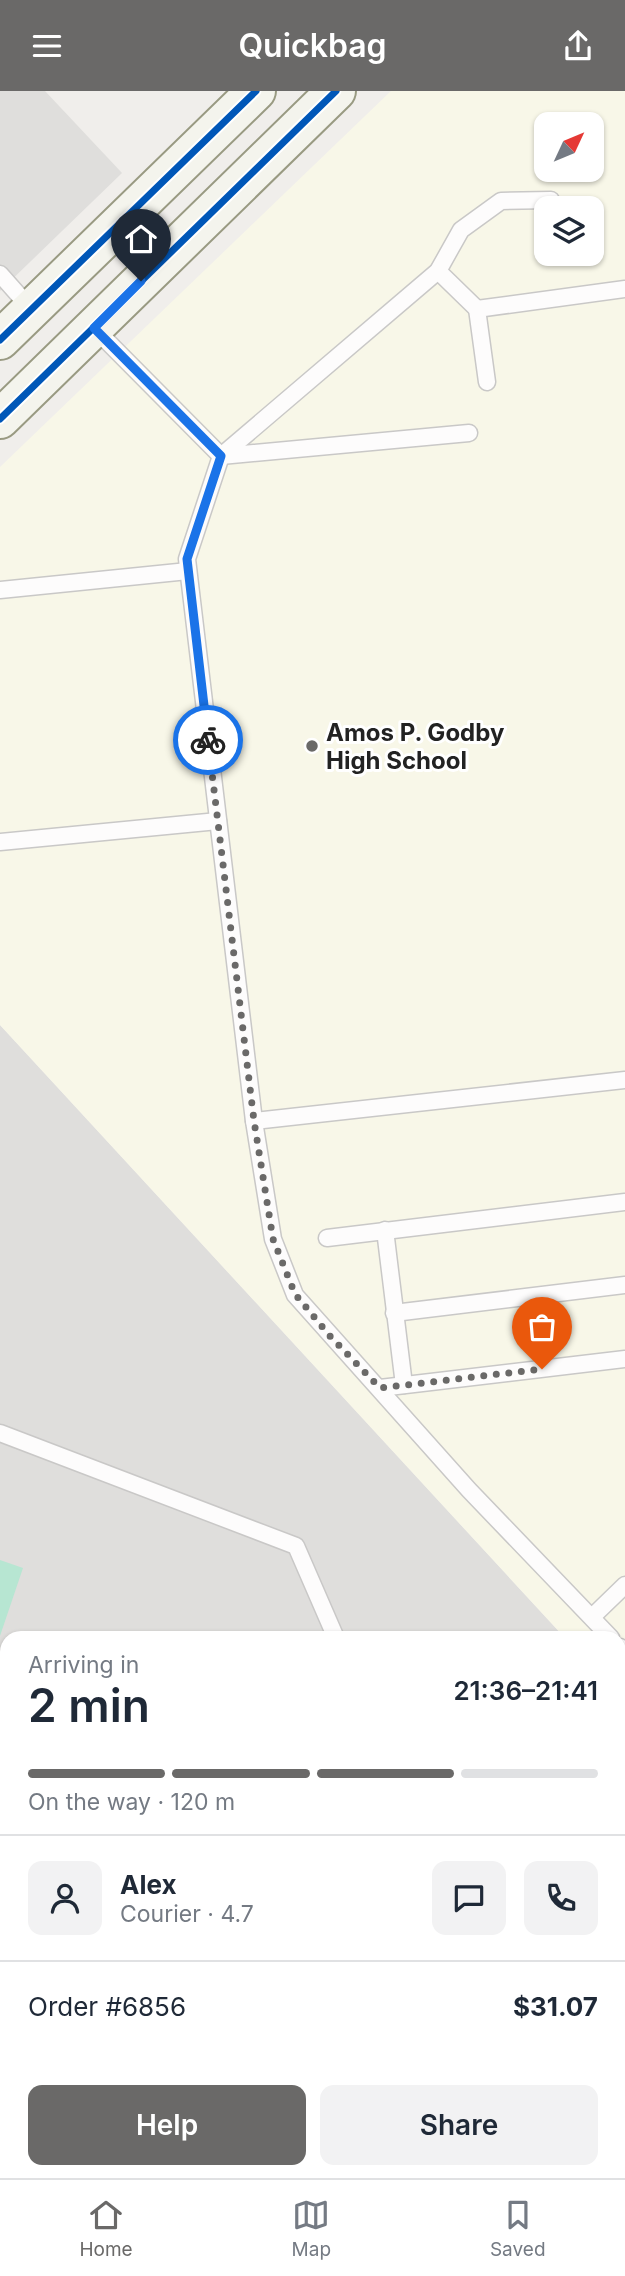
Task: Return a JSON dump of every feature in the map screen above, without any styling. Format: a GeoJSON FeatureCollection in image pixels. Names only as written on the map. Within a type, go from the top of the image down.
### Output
{"type":"FeatureCollection","features":[{"type":"Feature","properties":{"kind":"main road"},"geometry":{"type":"LineString","coordinates":[[0,340],[256,91]]}},
{"type":"Feature","properties":{"kind":"main road"},"geometry":{"type":"LineString","coordinates":[[0,419],[336,91]]}},
{"type":"Feature","properties":{"kind":"main road"},"geometry":{"type":"LineString","coordinates":[[43,299],[82,339]]}},
{"type":"Feature","properties":{"kind":"main road"},"geometry":{"type":"LineString","coordinates":[[0,360],[30,390]]}},
{"type":"Feature","properties":{"kind":"lane"},"geometry":{"type":"LineString","coordinates":[[534,200],[501,201],[461,230],[438,271],[221,456],[187,559],[254,1121],[273,1239],[295,1294],[330,1336],[380,1388],[469,1490],[605,1631]]}},
{"type":"Feature","properties":{"kind":"lane"},"geometry":{"type":"LineString","coordinates":[[438,271],[477,309],[487,382]]}},
{"type":"Feature","properties":{"kind":"lane"},"geometry":{"type":"LineString","coordinates":[[0,274],[43,299]]}},
{"type":"Feature","properties":{"kind":"lane"},"geometry":{"type":"LineString","coordinates":[[477,309],[625,289]]}},
{"type":"Feature","properties":{"kind":"lane"},"geometry":{"type":"LineString","coordinates":[[82,339],[221,456],[469,433]]}},
{"type":"Feature","properties":{"kind":"lane"},"geometry":{"type":"LineString","coordinates":[[0,590],[188,571]]}},
{"type":"Feature","properties":{"kind":"lane"},"geometry":{"type":"LineString","coordinates":[[0,842],[218,821]]}},
{"type":"Feature","properties":{"kind":"lane"},"geometry":{"type":"LineString","coordinates":[[254,1121],[625,1080]]}},
{"type":"Feature","properties":{"kind":"lane"},"geometry":{"type":"LineString","coordinates":[[327,1238],[625,1202]]}},
{"type":"Feature","properties":{"kind":"lane"},"geometry":{"type":"LineString","coordinates":[[385,1230],[404,1385]]}},
{"type":"Feature","properties":{"kind":"lane"},"geometry":{"type":"LineString","coordinates":[[394,1313],[625,1285]]}},
{"type":"Feature","properties":{"kind":"lane"},"geometry":{"type":"LineString","coordinates":[[380,1388],[625,1359]]}},
{"type":"Feature","properties":{"kind":"lane"},"geometry":{"type":"LineString","coordinates":[[0,1433],[296,1546],[333,1631]]}},
{"type":"Feature","properties":{"kind":"lane"},"geometry":{"type":"LineString","coordinates":[[592,1617],[625,1585]]}},
{"type":"Feature","properties":{"kind":"shaded area"},"geometry":{"type":"Polygon","coordinates":[[[0,91],[45,91],[122,173],[0,291],[0,91]]]}},
{"type":"Feature","properties":{"kind":"shaded area","name":"Amos P. Godby High School"},"geometry":{"type":"Polygon","coordinates":[[[391,91],[625,91],[625,1631],[559,1631],[0,1025],[0,467],[391,91]]]}},
{"type":"Feature","properties":{"kind":"shaded area"},"geometry":{"type":"Polygon","coordinates":[[[0,1025],[559,1631],[0,1631],[0,1025]]]}},
{"type":"Feature","properties":{"kind":"green space"},"geometry":{"type":"Polygon","coordinates":[[[0,1560],[23,1568],[0,1631],[0,1560]]]}},
{"type":"Feature","properties":{"kind":"cycle path"},"geometry":{"type":"LineString","coordinates":[[0,340],[256,91]]}},
{"type":"Feature","properties":{"kind":"cycle path"},"geometry":{"type":"LineString","coordinates":[[0,419],[336,91]]}},
{"type":"Feature","properties":{"kind":"way so far"},"geometry":{"type":"LineString","coordinates":[[208,740],[258,1144],[273,1239],[295,1294],[330,1336],[380,1388],[542,1369]]}},
{"type":"Feature","properties":{"kind":"place","name":"Amos P. Godby High School"},"geometry":{"type":"Point","coordinates":[312,746]}},
{"type":"Feature","properties":{"kind":"route"},"geometry":{"type":"LineString","coordinates":[[141,281],[94,328],[221,456],[187,559],[208,740]]}}]}
